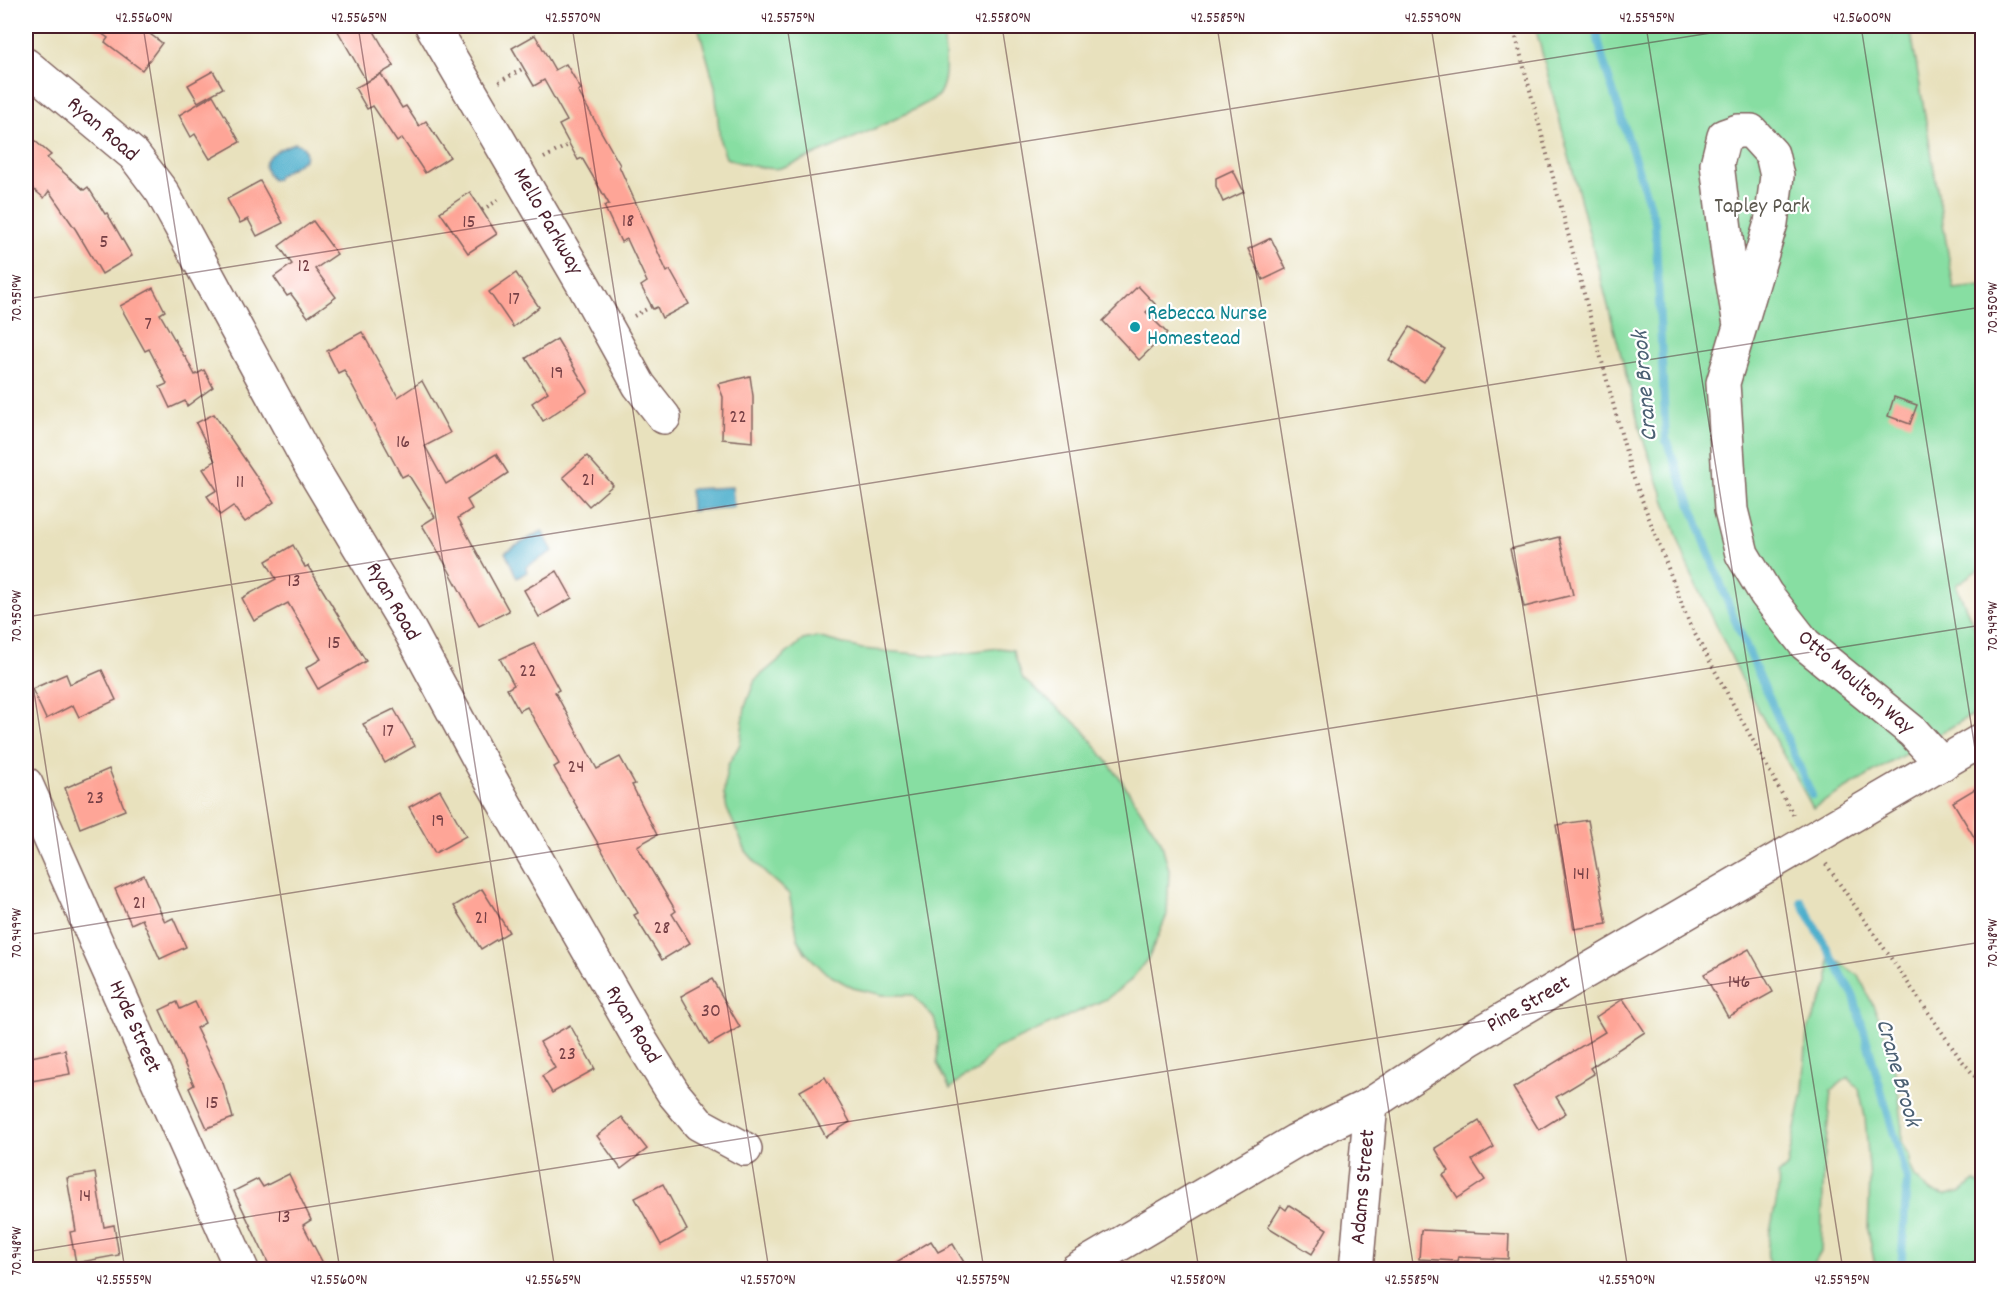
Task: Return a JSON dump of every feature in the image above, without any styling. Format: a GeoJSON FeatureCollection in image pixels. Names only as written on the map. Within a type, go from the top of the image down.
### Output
{"type":"FeatureCollection","features":[{"type":"Feature","properties":{"kind":"street","name":"Mello Parkway"},"geometry":{"type":"LineString","coordinates":[[432,26],[579,277],[639,385],[663,417]]}},
{"type":"Feature","properties":{"kind":"street","name":"Ryan Road"},"geometry":{"type":"LineString","coordinates":[[26,65],[135,155],[162,192],[311,466],[410,631],[479,759],[636,1033],[674,1094],[699,1124],[745,1149]]}},
{"type":"Feature","properties":{"kind":"street","name":"Otto Moulton Way"},"geometry":{"type":"LineString","coordinates":[[1740,325],[1717,164],[1724,136],[1738,131],[1751,131],[1772,154],[1777,176],[1771,223],[1723,383],[1726,467],[1731,510],[1742,554],[1766,594],[1805,644],[1912,732],[1942,764]]}},
{"type":"Feature","properties":{"kind":"street","name":"Pine Street"},"geometry":{"type":"LineString","coordinates":[[1077,1269],[1295,1142],[1371,1104],[1470,1039],[1983,740]]}},
{"type":"Feature","properties":{"kind":"street","name":"Hyde Street"},"geometry":{"type":"LineString","coordinates":[[26,784],[242,1269]]}},
{"type":"Feature","properties":{"kind":"street","name":"Adams Street"},"geometry":{"type":"LineString","coordinates":[[1356,1269],[1371,1104]]}},
{"type":"Feature","properties":{"kind":"path"},"geometry":{"type":"LineString","coordinates":[[1513,26],[1631,471],[1689,622],[1786,805],[1959,1057],[1983,1085]]}},
{"type":"Feature","properties":{"kind":"path"},"geometry":{"type":"LineString","coordinates":[[499,82],[524,68]]}},
{"type":"Feature","properties":{"kind":"path"},"geometry":{"type":"LineString","coordinates":[[543,158],[570,144]]}},
{"type":"Feature","properties":{"kind":"path"},"geometry":{"type":"LineString","coordinates":[[482,210],[506,195]]}},
{"type":"Feature","properties":{"kind":"path"},"geometry":{"type":"LineString","coordinates":[[633,317],[652,306]]}},
{"type":"Feature","properties":{"kind":"green space"},"geometry":{"type":"Polygon","coordinates":[[[698,26],[944,26],[945,78],[939,94],[931,100],[864,133],[780,168],[753,166],[726,158],[720,141],[715,86],[698,26]]]}},
{"type":"Feature","properties":{"kind":"green space","name":"Tapley Park"},"geometry":{"type":"Polygon","coordinates":[[[1535,26],[1910,26],[1954,289],[1982,286],[1982,567],[1956,585],[1982,645],[1982,709],[1813,808],[1747,690],[1687,564],[1642,436],[1535,26]]]}},
{"type":"Feature","properties":{"kind":"green space"},"geometry":{"type":"Polygon","coordinates":[[[817,637],[862,649],[938,656],[999,648],[1013,650],[1023,679],[1082,728],[1119,777],[1161,841],[1169,870],[1167,915],[1149,957],[1130,981],[1106,999],[995,1049],[975,1073],[962,1078],[950,1089],[937,1063],[938,1033],[934,1018],[913,995],[883,995],[853,988],[826,973],[805,952],[798,939],[789,894],[766,874],[746,851],[727,809],[724,794],[728,765],[740,744],[745,707],[755,680],[803,640],[817,637]]]}},
{"type":"Feature","properties":{"kind":"green space"},"geometry":{"type":"Polygon","coordinates":[[[1829,955],[1859,976],[1879,1018],[1892,1055],[1897,1082],[1902,1143],[1910,1155],[1910,1165],[1915,1177],[1930,1191],[1945,1195],[1960,1193],[1975,1181],[1982,1185],[1982,1259],[1914,1271],[1875,1266],[1868,1230],[1870,1180],[1865,1117],[1859,1089],[1848,1077],[1831,1091],[1824,1164],[1821,1252],[1811,1269],[1771,1269],[1768,1249],[1777,1198],[1778,1175],[1787,1167],[1803,1091],[1807,1031],[1829,983],[1829,955]]]}},
{"type":"Feature","properties":{"kind":"water"},"geometry":{"type":"Polygon","coordinates":[[[295,143],[304,149],[305,159],[278,176],[277,179],[272,180],[265,163],[271,155],[295,143]]]}},
{"type":"Feature","properties":{"kind":"water"},"geometry":{"type":"Polygon","coordinates":[[[732,487],[734,507],[691,511],[690,489],[732,487]]]}},
{"type":"Feature","properties":{"kind":"water"},"geometry":{"type":"Polygon","coordinates":[[[542,531],[553,551],[526,567],[527,572],[517,578],[505,552],[542,531]]]}},
{"type":"Feature","properties":{"kind":"building"},"geometry":{"type":"Polygon","coordinates":[[[91,26],[139,26],[162,43],[142,70],[105,42],[108,38],[91,26]]]}},
{"type":"Feature","properties":{"kind":"building"},"geometry":{"type":"Polygon","coordinates":[[[335,26],[371,26],[394,66],[367,82],[335,26]]]}},
{"type":"Feature","properties":{"kind":"building"},"geometry":{"type":"Polygon","coordinates":[[[535,35],[555,70],[566,64],[581,89],[578,91],[620,165],[667,272],[670,270],[689,304],[662,318],[657,307],[653,309],[641,286],[647,282],[627,239],[621,242],[604,206],[609,204],[582,158],[578,160],[559,125],[567,121],[544,80],[534,86],[512,48],[535,35]]]}},
{"type":"Feature","properties":{"kind":"building"},"geometry":{"type":"Polygon","coordinates":[[[213,71],[223,88],[198,102],[188,85],[213,71]]]}},
{"type":"Feature","properties":{"kind":"building"},"geometry":{"type":"Polygon","coordinates":[[[381,74],[402,108],[406,106],[419,126],[426,121],[450,157],[425,173],[402,138],[397,142],[373,106],[367,109],[355,88],[381,74]]]}},
{"type":"Feature","properties":{"kind":"building"},"geometry":{"type":"Polygon","coordinates":[[[213,95],[240,142],[210,159],[195,134],[191,137],[179,115],[213,95]]]}},
{"type":"Feature","properties":{"kind":"building"},"geometry":{"type":"Polygon","coordinates":[[[26,133],[51,155],[47,158],[84,190],[88,187],[105,214],[107,213],[132,256],[102,274],[49,191],[44,198],[26,183],[26,133]]]}},
{"type":"Feature","properties":{"kind":"building"},"geometry":{"type":"Polygon","coordinates":[[[1233,170],[1244,192],[1223,202],[1216,186],[1216,178],[1233,170]]]}},
{"type":"Feature","properties":{"kind":"building"},"geometry":{"type":"Polygon","coordinates":[[[260,181],[283,223],[257,236],[248,219],[240,223],[227,199],[260,181]]]}},
{"type":"Feature","properties":{"kind":"building"},"geometry":{"type":"Polygon","coordinates":[[[470,192],[497,234],[468,253],[440,212],[470,192]]]}},
{"type":"Feature","properties":{"kind":"building"},"geometry":{"type":"Polygon","coordinates":[[[313,221],[337,254],[315,269],[336,297],[308,317],[291,294],[287,296],[274,277],[292,264],[279,246],[313,221]]]}},
{"type":"Feature","properties":{"kind":"building"},"geometry":{"type":"Polygon","coordinates":[[[1271,238],[1286,269],[1263,280],[1248,249],[1271,238]]]}},
{"type":"Feature","properties":{"kind":"building"},"geometry":{"type":"Polygon","coordinates":[[[516,273],[539,307],[513,327],[489,292],[516,273]]]}},
{"type":"Feature","properties":{"kind":"building","name":"Rebecca Nurse Homestead"},"geometry":{"type":"Polygon","coordinates":[[[1138,286],[1155,304],[1146,312],[1167,333],[1139,360],[1103,321],[1138,286]]]}},
{"type":"Feature","properties":{"kind":"building"},"geometry":{"type":"Polygon","coordinates":[[[153,288],[165,311],[160,314],[195,375],[204,370],[213,387],[187,406],[185,401],[170,408],[160,387],[167,384],[149,349],[145,351],[120,306],[153,288]]]}},
{"type":"Feature","properties":{"kind":"building"},"geometry":{"type":"Polygon","coordinates":[[[1410,327],[1445,349],[1424,382],[1389,360],[1410,327]]]}},
{"type":"Feature","properties":{"kind":"building"},"geometry":{"type":"Polygon","coordinates":[[[362,332],[398,397],[422,381],[450,433],[425,446],[446,484],[496,454],[508,473],[467,500],[472,509],[458,518],[509,611],[479,626],[422,525],[435,517],[408,474],[402,477],[344,370],[338,373],[327,351],[362,332]]]}},
{"type":"Feature","properties":{"kind":"building"},"geometry":{"type":"Polygon","coordinates":[[[557,339],[588,391],[543,421],[532,403],[548,392],[526,358],[557,339]]]}},
{"type":"Feature","properties":{"kind":"building"},"geometry":{"type":"Polygon","coordinates":[[[750,376],[753,396],[753,442],[722,439],[723,397],[718,384],[750,376]]]}},
{"type":"Feature","properties":{"kind":"building"},"geometry":{"type":"Polygon","coordinates":[[[1894,397],[1917,405],[1910,424],[1888,416],[1894,397]]]}},
{"type":"Feature","properties":{"kind":"building"},"geometry":{"type":"Polygon","coordinates":[[[214,414],[274,502],[245,522],[233,506],[220,515],[207,496],[217,490],[203,469],[215,461],[196,423],[214,414]]]}},
{"type":"Feature","properties":{"kind":"building"},"geometry":{"type":"Polygon","coordinates":[[[587,456],[613,485],[589,506],[563,477],[587,456]]]}},
{"type":"Feature","properties":{"kind":"building"},"geometry":{"type":"Polygon","coordinates":[[[1559,537],[1573,595],[1524,607],[1510,549],[1559,537]]]}},
{"type":"Feature","properties":{"kind":"building"},"geometry":{"type":"Polygon","coordinates":[[[293,545],[366,661],[318,689],[306,668],[321,659],[288,603],[254,621],[242,598],[276,579],[266,561],[293,545]]]}},
{"type":"Feature","properties":{"kind":"building"},"geometry":{"type":"Polygon","coordinates":[[[557,571],[572,598],[539,617],[524,590],[557,571]]]}},
{"type":"Feature","properties":{"kind":"building"},"geometry":{"type":"Polygon","coordinates":[[[534,644],[559,690],[555,692],[597,769],[620,757],[635,784],[632,785],[657,835],[637,846],[676,911],[672,914],[690,943],[662,960],[634,915],[638,913],[554,767],[559,764],[527,707],[519,711],[507,689],[514,685],[500,659],[534,644]]]}},
{"type":"Feature","properties":{"kind":"building"},"geometry":{"type":"Polygon","coordinates":[[[102,670],[116,700],[79,717],[73,705],[46,719],[32,689],[66,674],[70,684],[102,670]]]}},
{"type":"Feature","properties":{"kind":"building"},"geometry":{"type":"Polygon","coordinates":[[[394,709],[415,746],[385,763],[363,724],[394,709]]]}},
{"type":"Feature","properties":{"kind":"building"},"geometry":{"type":"Polygon","coordinates":[[[109,769],[125,810],[80,828],[65,788],[109,769]]]}},
{"type":"Feature","properties":{"kind":"building"},"geometry":{"type":"Polygon","coordinates":[[[1983,784],[1983,852],[1953,802],[1983,784]]]}},
{"type":"Feature","properties":{"kind":"building"},"geometry":{"type":"Polygon","coordinates":[[[440,790],[466,836],[435,853],[409,807],[440,790]]]}},
{"type":"Feature","properties":{"kind":"building"},"geometry":{"type":"Polygon","coordinates":[[[1588,820],[1607,924],[1574,929],[1556,825],[1588,820]]]}},
{"type":"Feature","properties":{"kind":"building"},"geometry":{"type":"Polygon","coordinates":[[[144,875],[165,922],[173,918],[186,947],[160,959],[142,919],[131,924],[115,889],[144,875]]]}},
{"type":"Feature","properties":{"kind":"building"},"geometry":{"type":"Polygon","coordinates":[[[482,889],[509,932],[481,949],[454,906],[482,889]]]}},
{"type":"Feature","properties":{"kind":"building"},"geometry":{"type":"Polygon","coordinates":[[[1749,949],[1773,992],[1728,1017],[1704,974],[1749,949]]]}},
{"type":"Feature","properties":{"kind":"building"},"geometry":{"type":"Polygon","coordinates":[[[712,979],[740,1027],[709,1045],[681,996],[712,979]]]}},
{"type":"Feature","properties":{"kind":"building"},"geometry":{"type":"Polygon","coordinates":[[[1623,999],[1645,1032],[1590,1068],[1594,1074],[1556,1097],[1566,1113],[1539,1130],[1513,1088],[1605,1032],[1596,1017],[1623,999]]]}},
{"type":"Feature","properties":{"kind":"building"},"geometry":{"type":"Polygon","coordinates":[[[177,1002],[180,1009],[195,1002],[205,1023],[196,1028],[223,1083],[233,1118],[207,1128],[189,1088],[194,1085],[160,1010],[177,1002]]]}},
{"type":"Feature","properties":{"kind":"building"},"geometry":{"type":"Polygon","coordinates":[[[570,1025],[595,1069],[552,1093],[542,1076],[555,1068],[540,1042],[570,1025]]]}},
{"type":"Feature","properties":{"kind":"building"},"geometry":{"type":"Polygon","coordinates":[[[65,1050],[70,1074],[26,1082],[26,1058],[65,1050]]]}},
{"type":"Feature","properties":{"kind":"building"},"geometry":{"type":"Polygon","coordinates":[[[825,1077],[850,1122],[826,1137],[800,1091],[825,1077]]]}},
{"type":"Feature","properties":{"kind":"building"},"geometry":{"type":"Polygon","coordinates":[[[622,1117],[647,1149],[621,1169],[597,1136],[622,1117]]]}},
{"type":"Feature","properties":{"kind":"building"},"geometry":{"type":"Polygon","coordinates":[[[1479,1121],[1494,1147],[1472,1160],[1485,1180],[1458,1198],[1443,1175],[1449,1171],[1435,1148],[1479,1121]]]}},
{"type":"Feature","properties":{"kind":"building"},"geometry":{"type":"Polygon","coordinates":[[[95,1173],[104,1227],[114,1225],[119,1255],[76,1263],[70,1232],[76,1231],[67,1178],[95,1173]]]}},
{"type":"Feature","properties":{"kind":"building"},"geometry":{"type":"Polygon","coordinates":[[[289,1174],[311,1220],[303,1225],[326,1269],[271,1269],[234,1191],[258,1179],[263,1187],[289,1174]]]}},
{"type":"Feature","properties":{"kind":"building"},"geometry":{"type":"Polygon","coordinates":[[[663,1184],[687,1230],[661,1245],[635,1198],[663,1184]]]}},
{"type":"Feature","properties":{"kind":"building"},"geometry":{"type":"Polygon","coordinates":[[[1289,1205],[1327,1229],[1312,1254],[1268,1227],[1281,1206],[1286,1210],[1289,1205]]]}},
{"type":"Feature","properties":{"kind":"building"},"geometry":{"type":"Polygon","coordinates":[[[1421,1230],[1509,1234],[1508,1259],[1458,1257],[1457,1261],[1419,1259],[1421,1230]]]}},
{"type":"Feature","properties":{"kind":"building"},"geometry":{"type":"Polygon","coordinates":[[[931,1241],[938,1252],[953,1244],[968,1269],[885,1269],[931,1241]]]}},
{"type":"Feature","properties":{"kind":"waterway","name":"Crane Brook"},"geometry":{"type":"LineString","coordinates":[[1595,26],[1603,60],[1655,222],[1666,440],[1733,616],[1812,795]]}},
{"type":"Feature","properties":{"kind":"waterway","name":"Crane Brook"},"geometry":{"type":"LineString","coordinates":[[1801,901],[1854,997],[1907,1179],[1901,1270]]}},
{"type":"Feature","properties":{"kind":"place","name":"Rebecca Nurse Homestead"},"geometry":{"type":"Point","coordinates":[1135,327]}}]}
